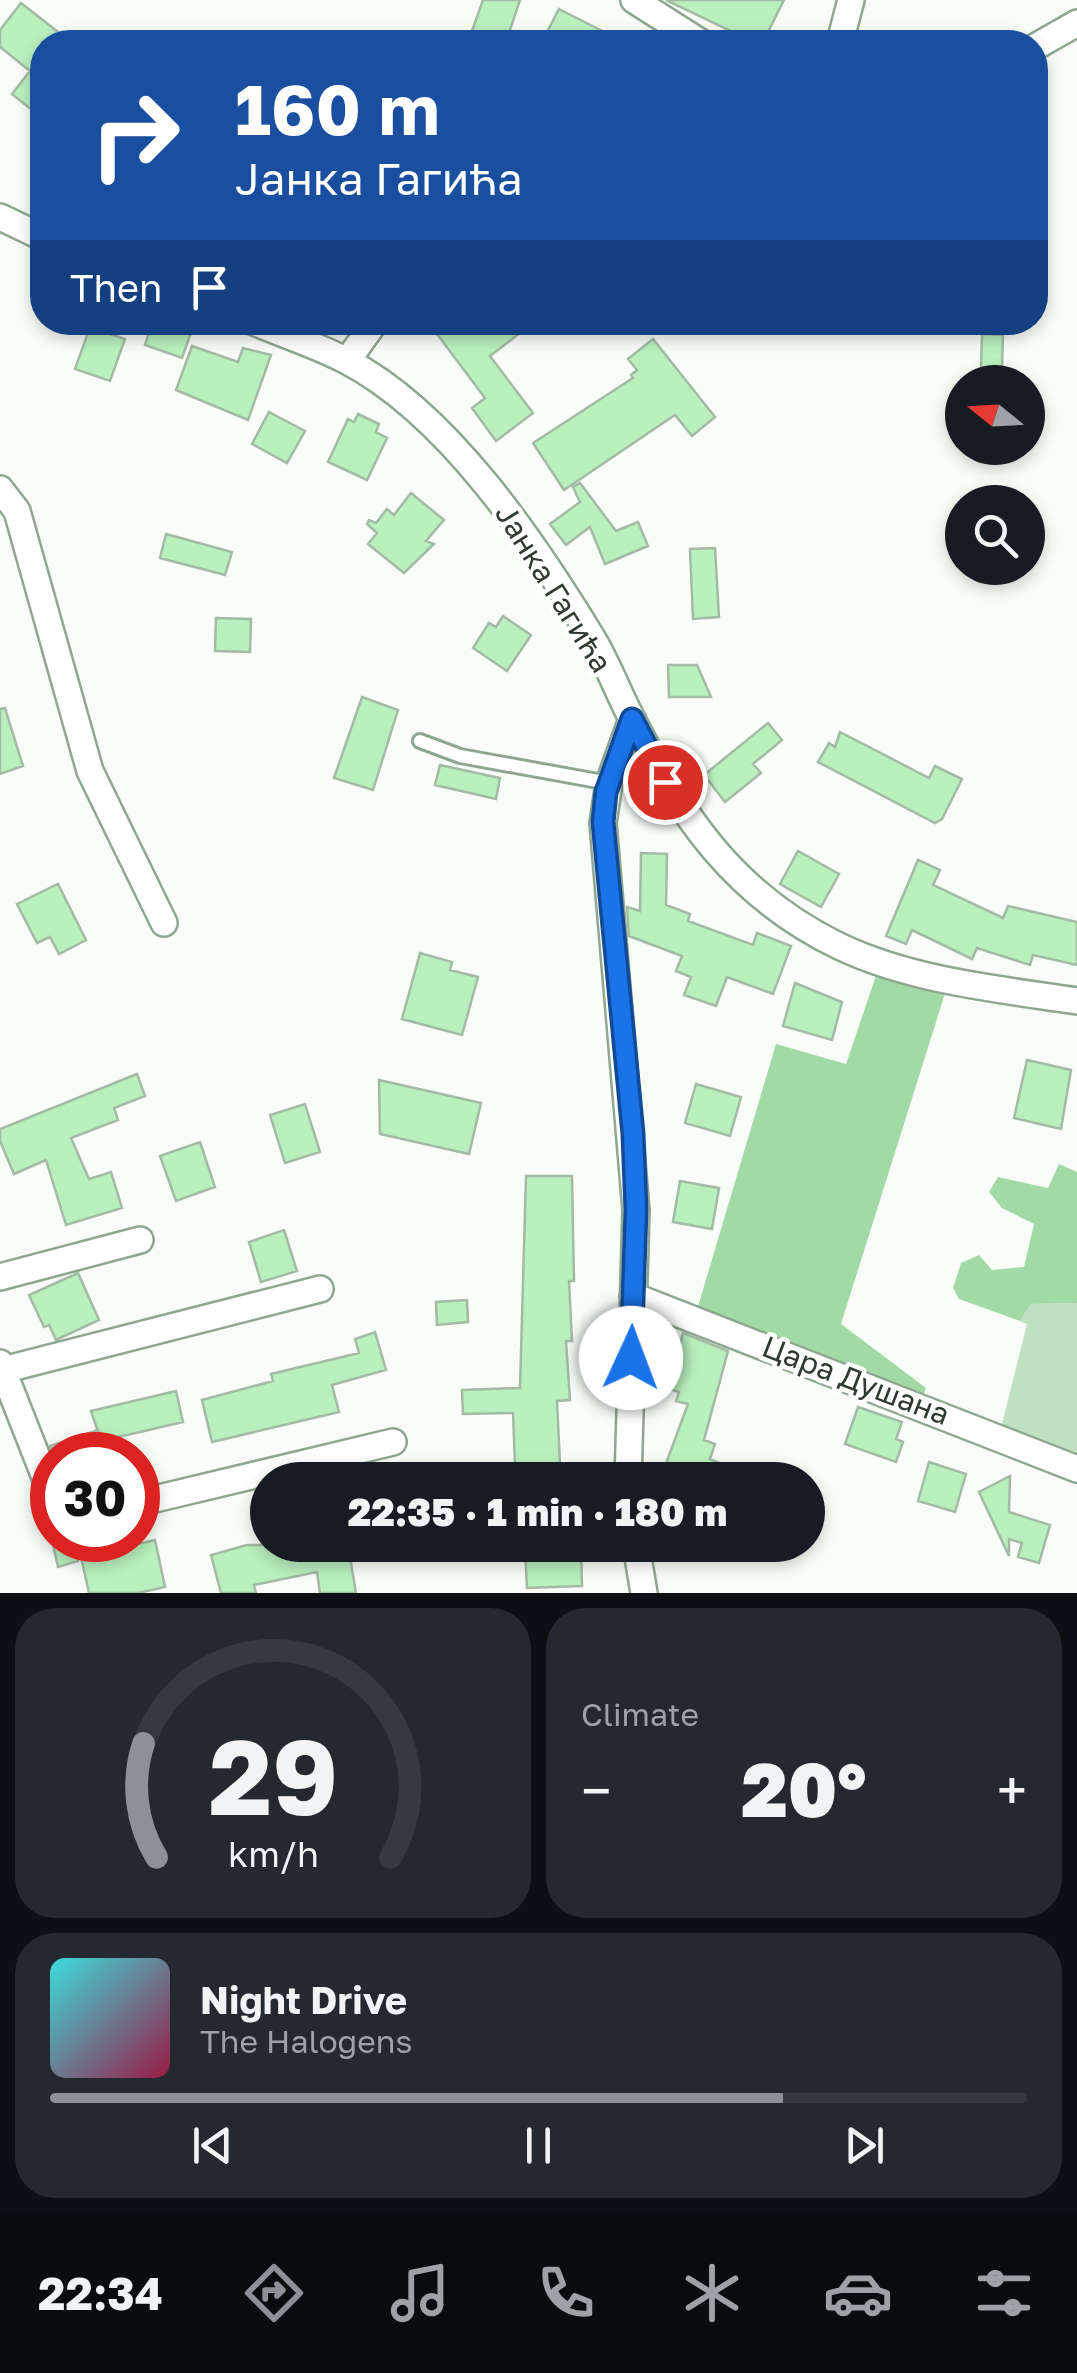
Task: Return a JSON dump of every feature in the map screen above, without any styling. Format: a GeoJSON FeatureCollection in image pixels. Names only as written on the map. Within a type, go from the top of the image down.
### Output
{"type":"FeatureCollection","features":[{"type":"Feature","properties":{"kind":"street"},"geometry":{"type":"LineString","coordinates":[[634,0],[681,30]]}},
{"type":"Feature","properties":{"kind":"street"},"geometry":{"type":"LineString","coordinates":[[843,30],[851,0]]}},
{"type":"Feature","properties":{"kind":"street"},"geometry":{"type":"LineString","coordinates":[[1048,40],[1077,23]]}},
{"type":"Feature","properties":{"kind":"street"},"geometry":{"type":"LineString","coordinates":[[0,217],[30,232]]}},
{"type":"Feature","properties":{"kind":"street","name":"Јанка Гагића"},"geometry":{"type":"LineString","coordinates":[[285,335],[347,361],[427,420],[506,506],[596,644],[682,813],[707,846],[783,913],[871,960],[986,987],[1077,1002]]}},
{"type":"Feature","properties":{"kind":"street"},"geometry":{"type":"LineString","coordinates":[[347,361],[366,335]]}},
{"type":"Feature","properties":{"kind":"street"},"geometry":{"type":"LineString","coordinates":[[0,489],[17,511],[90,770],[164,923]]}},
{"type":"Feature","properties":{"kind":"street"},"geometry":{"type":"LineString","coordinates":[[628,1462],[633,1134],[603,822],[609,783],[632,719]]}},
{"type":"Feature","properties":{"kind":"street"},"geometry":{"type":"LineString","coordinates":[[0,1277],[140,1240]]}},
{"type":"Feature","properties":{"kind":"street"},"geometry":{"type":"LineString","coordinates":[[30,1439],[1,1366],[320,1289]]}},
{"type":"Feature","properties":{"kind":"street","name":"Цара Душана"},"geometry":{"type":"LineString","coordinates":[[633,1296],[1077,1469]]}},
{"type":"Feature","properties":{"kind":"street"},"geometry":{"type":"LineString","coordinates":[[160,1499],[393,1442]]}},
{"type":"Feature","properties":{"kind":"street"},"geometry":{"type":"LineString","coordinates":[[639,1562],[644,1593]]}},
{"type":"Feature","properties":{"kind":"lane"},"geometry":{"type":"LineString","coordinates":[[420,741],[460,756],[609,783]]}},
{"type":"Feature","properties":{"kind":"green space"},"geometry":{"type":"Polygon","coordinates":[[[878,970],[948,984],[841,1324],[926,1388],[918,1412],[694,1320],[776,1044],[846,1064],[878,970]]]}},
{"type":"Feature","properties":{"kind":"green space"},"geometry":{"type":"Polygon","coordinates":[[[1059,1164],[1077,1172],[1077,1303],[1031,1304],[1020,1321],[959,1299],[953,1288],[961,1263],[979,1255],[992,1270],[1024,1267],[1034,1224],[1002,1208],[989,1192],[998,1177],[1048,1188],[1059,1164]]]}},
{"type":"Feature","properties":{"kind":"green space"},"geometry":{"type":"Polygon","coordinates":[[[1077,1303],[1077,1477],[997,1444],[1027,1324],[1020,1321],[1031,1304],[1077,1303]]]}},
{"type":"Feature","properties":{"kind":"building"},"geometry":{"type":"Polygon","coordinates":[[[483,0],[520,0],[510,30],[472,30],[483,0]]]}},
{"type":"Feature","properties":{"kind":"building"},"geometry":{"type":"Polygon","coordinates":[[[666,0],[784,0],[769,30],[729,30],[666,0]]]}},
{"type":"Feature","properties":{"kind":"building"},"geometry":{"type":"Polygon","coordinates":[[[21,3],[56,30],[30,30],[30,71],[0,47],[0,30],[21,3]]]}},
{"type":"Feature","properties":{"kind":"building"},"geometry":{"type":"Polygon","coordinates":[[[559,9],[600,30],[548,30],[559,9]]]}},
{"type":"Feature","properties":{"kind":"building"},"geometry":{"type":"Polygon","coordinates":[[[30,71],[30,108],[12,94],[30,71]]]}},
{"type":"Feature","properties":{"kind":"building"},"geometry":{"type":"Polygon","coordinates":[[[87,335],[125,339],[110,381],[75,369],[87,335]]]}},
{"type":"Feature","properties":{"kind":"building"},"geometry":{"type":"Polygon","coordinates":[[[148,335],[190,335],[182,358],[145,345],[148,335]]]}},
{"type":"Feature","properties":{"kind":"building"},"geometry":{"type":"Polygon","coordinates":[[[438,335],[517,335],[490,356],[533,413],[496,441],[472,408],[485,398],[438,335]]]}},
{"type":"Feature","properties":{"kind":"building"},"geometry":{"type":"Polygon","coordinates":[[[982,335],[1003,335],[1002,365],[981,365],[982,335]]]}},
{"type":"Feature","properties":{"kind":"building"},"geometry":{"type":"Polygon","coordinates":[[[653,339],[715,417],[692,436],[675,415],[564,490],[533,443],[633,378],[631,375],[637,370],[628,359],[653,339]]]}},
{"type":"Feature","properties":{"kind":"building"},"geometry":{"type":"Polygon","coordinates":[[[192,346],[238,362],[243,348],[271,355],[248,420],[176,390],[192,346]]]}},
{"type":"Feature","properties":{"kind":"building"},"geometry":{"type":"Polygon","coordinates":[[[269,412],[305,431],[287,463],[252,444],[269,412]]]}},
{"type":"Feature","properties":{"kind":"building"},"geometry":{"type":"Polygon","coordinates":[[[358,414],[379,424],[376,432],[387,438],[367,480],[328,462],[348,419],[354,422],[358,414]]]}},
{"type":"Feature","properties":{"kind":"building"},"geometry":{"type":"Polygon","coordinates":[[[580,483],[616,531],[638,522],[648,546],[605,564],[590,527],[566,545],[550,524],[580,502],[573,487],[580,483]]]}},
{"type":"Feature","properties":{"kind":"building"},"geometry":{"type":"Polygon","coordinates":[[[411,493],[444,520],[426,541],[434,544],[404,573],[368,544],[377,533],[367,524],[369,520],[376,523],[387,509],[394,515],[411,493]]]}},
{"type":"Feature","properties":{"kind":"building"},"geometry":{"type":"Polygon","coordinates":[[[166,534],[232,552],[225,575],[160,558],[166,534]]]}},
{"type":"Feature","properties":{"kind":"building"},"geometry":{"type":"Polygon","coordinates":[[[715,548],[719,617],[693,619],[690,549],[715,548]]]}},
{"type":"Feature","properties":{"kind":"building"},"geometry":{"type":"Polygon","coordinates":[[[503,616],[531,635],[507,671],[473,648],[489,623],[496,627],[503,616]]]}},
{"type":"Feature","properties":{"kind":"building"},"geometry":{"type":"Polygon","coordinates":[[[216,618],[251,619],[250,652],[215,651],[216,618]]]}},
{"type":"Feature","properties":{"kind":"building"},"geometry":{"type":"Polygon","coordinates":[[[668,665],[697,665],[711,697],[669,697],[668,665]]]}},
{"type":"Feature","properties":{"kind":"building"},"geometry":{"type":"Polygon","coordinates":[[[362,697],[398,710],[373,790],[334,778],[362,697]]]}},
{"type":"Feature","properties":{"kind":"building"},"geometry":{"type":"Polygon","coordinates":[[[5,708],[23,766],[0,774],[0,709],[5,708]]]}},
{"type":"Feature","properties":{"kind":"building"},"geometry":{"type":"Polygon","coordinates":[[[768,723],[782,740],[753,764],[761,773],[725,802],[704,775],[768,723]]]}},
{"type":"Feature","properties":{"kind":"building"},"geometry":{"type":"Polygon","coordinates":[[[840,732],[929,778],[935,766],[962,779],[942,819],[935,823],[818,762],[829,743],[835,747],[840,732]]]}},
{"type":"Feature","properties":{"kind":"building"},"geometry":{"type":"Polygon","coordinates":[[[440,765],[500,778],[496,799],[435,785],[440,765]]]}},
{"type":"Feature","properties":{"kind":"building"},"geometry":{"type":"Polygon","coordinates":[[[798,851],[839,874],[821,907],[780,884],[798,851]]]}},
{"type":"Feature","properties":{"kind":"building"},"geometry":{"type":"Polygon","coordinates":[[[641,853],[667,854],[666,905],[690,914],[688,921],[753,945],[757,933],[791,946],[773,994],[727,977],[716,1006],[684,995],[691,977],[676,971],[682,956],[629,936],[627,907],[640,911],[641,853]]]}},
{"type":"Feature","properties":{"kind":"building"},"geometry":{"type":"Polygon","coordinates":[[[918,860],[940,870],[933,885],[1003,918],[1008,906],[1077,922],[1077,965],[1033,955],[1030,965],[977,948],[972,959],[912,930],[906,944],[886,936],[918,860]]]}},
{"type":"Feature","properties":{"kind":"building"},"geometry":{"type":"Polygon","coordinates":[[[58,884],[86,940],[59,954],[50,937],[37,943],[17,904],[58,884]]]}},
{"type":"Feature","properties":{"kind":"building"},"geometry":{"type":"Polygon","coordinates":[[[420,953],[452,962],[450,970],[478,977],[462,1035],[402,1019],[420,953]]]}},
{"type":"Feature","properties":{"kind":"building"},"geometry":{"type":"Polygon","coordinates":[[[795,983],[842,1002],[832,1040],[783,1026],[795,983]]]}},
{"type":"Feature","properties":{"kind":"building"},"geometry":{"type":"Polygon","coordinates":[[[1027,1060],[1071,1070],[1061,1129],[1014,1118],[1027,1060]]]}},
{"type":"Feature","properties":{"kind":"building"},"geometry":{"type":"Polygon","coordinates":[[[137,1074],[145,1096],[114,1108],[118,1120],[71,1138],[89,1179],[111,1172],[122,1208],[66,1225],[46,1160],[14,1174],[0,1141],[0,1129],[137,1074]]]}},
{"type":"Feature","properties":{"kind":"building"},"geometry":{"type":"Polygon","coordinates":[[[379,1080],[481,1103],[469,1154],[380,1134],[379,1080]]]}},
{"type":"Feature","properties":{"kind":"building"},"geometry":{"type":"Polygon","coordinates":[[[696,1084],[741,1097],[730,1136],[685,1123],[696,1084]]]}},
{"type":"Feature","properties":{"kind":"building"},"geometry":{"type":"Polygon","coordinates":[[[305,1104],[320,1152],[285,1163],[270,1115],[305,1104]]]}},
{"type":"Feature","properties":{"kind":"building"},"geometry":{"type":"Polygon","coordinates":[[[200,1142],[215,1187],[176,1201],[160,1156],[200,1142]]]}},
{"type":"Feature","properties":{"kind":"building"},"geometry":{"type":"Polygon","coordinates":[[[526,1176],[572,1176],[572,1341],[566,1341],[570,1400],[557,1401],[560,1462],[515,1462],[513,1413],[463,1414],[462,1390],[520,1388],[526,1176]]]}},
{"type":"Feature","properties":{"kind":"building"},"geometry":{"type":"Polygon","coordinates":[[[680,1181],[719,1188],[712,1229],[673,1222],[680,1181]]]}},
{"type":"Feature","properties":{"kind":"building"},"geometry":{"type":"Polygon","coordinates":[[[284,1230],[297,1271],[261,1282],[249,1242],[284,1230]]]}},
{"type":"Feature","properties":{"kind":"building"},"geometry":{"type":"Polygon","coordinates":[[[78,1273],[99,1320],[56,1340],[49,1325],[44,1327],[29,1295],[78,1273]]]}},
{"type":"Feature","properties":{"kind":"building"},"geometry":{"type":"Polygon","coordinates":[[[467,1300],[468,1322],[437,1325],[436,1302],[467,1300]]]}},
{"type":"Feature","properties":{"kind":"building"},"geometry":{"type":"Polygon","coordinates":[[[375,1332],[386,1370],[332,1385],[339,1412],[212,1442],[202,1400],[273,1381],[271,1374],[359,1353],[355,1339],[375,1332]]]}},
{"type":"Feature","properties":{"kind":"building"},"geometry":{"type":"Polygon","coordinates":[[[683,1333],[728,1351],[704,1440],[715,1444],[710,1459],[717,1462],[667,1462],[688,1404],[676,1401],[679,1392],[669,1389],[683,1333]]]}},
{"type":"Feature","properties":{"kind":"building"},"geometry":{"type":"Polygon","coordinates":[[[176,1391],[183,1422],[140,1432],[98,1432],[91,1411],[176,1391]]]}},
{"type":"Feature","properties":{"kind":"building"},"geometry":{"type":"Polygon","coordinates":[[[858,1407],[902,1422],[896,1439],[903,1442],[896,1462],[845,1444],[858,1407]]]}},
{"type":"Feature","properties":{"kind":"building"},"geometry":{"type":"Polygon","coordinates":[[[929,1462],[966,1474],[955,1512],[918,1501],[929,1462]]]}},
{"type":"Feature","properties":{"kind":"building"},"geometry":{"type":"Polygon","coordinates":[[[1010,1476],[1009,1512],[1050,1525],[1039,1563],[1018,1557],[1022,1543],[1009,1539],[1009,1556],[979,1492],[1010,1476]]]}},
{"type":"Feature","properties":{"kind":"building"},"geometry":{"type":"Polygon","coordinates":[[[250,1545],[250,1562],[351,1562],[356,1593],[320,1593],[317,1572],[254,1585],[256,1593],[221,1593],[211,1555],[250,1545]]]}},
{"type":"Feature","properties":{"kind":"building"},"geometry":{"type":"Polygon","coordinates":[[[82,1562],[160,1562],[165,1587],[138,1593],[89,1593],[82,1562]]]}},
{"type":"Feature","properties":{"kind":"building"},"geometry":{"type":"Polygon","coordinates":[[[526,1562],[581,1562],[582,1586],[527,1588],[526,1562]]]}},
{"type":"Feature","properties":{"kind":"route"},"geometry":{"type":"LineString","coordinates":[[631,1358],[636,1210],[633,1134],[603,822],[606,792],[632,719],[665,782]]}}]}
